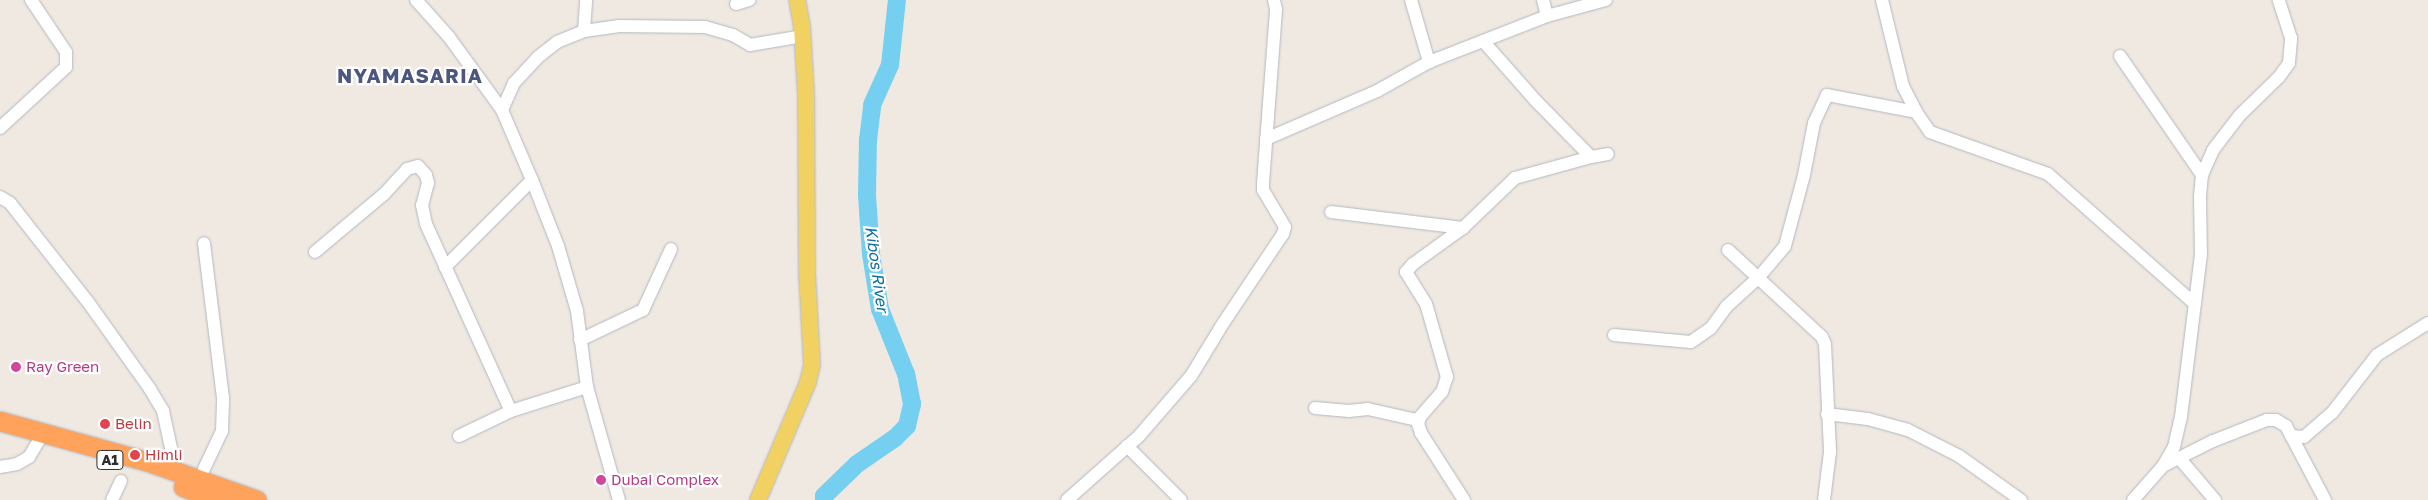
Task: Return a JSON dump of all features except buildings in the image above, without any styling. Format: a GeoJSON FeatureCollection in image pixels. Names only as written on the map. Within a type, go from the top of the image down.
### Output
{"type":"FeatureCollection","features":[{"type":"Feature","properties":{"kind":"highway","name":"A1"},"geometry":{"type":"LineString","coordinates":[[0,421],[152,463],[257,500]]}},
{"type":"Feature","properties":{"kind":"highway","name":"A1"},"geometry":{"type":"LineString","coordinates":[[0,428],[42,437],[217,500]]}},
{"type":"Feature","properties":{"kind":"main road"},"geometry":{"type":"LineString","coordinates":[[758,500],[808,382],[812,365],[807,272],[806,94],[802,36],[797,0]]}},
{"type":"Feature","properties":{"kind":"street"},"geometry":{"type":"LineString","coordinates":[[0,128],[66,67],[66,52],[31,0]]}},
{"type":"Feature","properties":{"kind":"street"},"geometry":{"type":"LineString","coordinates":[[416,0],[449,37],[502,110],[532,180],[558,246],[577,311],[587,387],[619,500]]}},
{"type":"Feature","properties":{"kind":"street"},"geometry":{"type":"LineString","coordinates":[[584,31],[586,0]]}},
{"type":"Feature","properties":{"kind":"street"},"geometry":{"type":"LineString","coordinates":[[1067,500],[1139,436],[1191,376],[1224,322],[1283,234],[1285,227],[1263,190],[1276,9],[1274,0]]}},
{"type":"Feature","properties":{"kind":"street"},"geometry":{"type":"LineString","coordinates":[[1411,0],[1428,62]]}},
{"type":"Feature","properties":{"kind":"street"},"geometry":{"type":"LineString","coordinates":[[1543,0],[1547,16]]}},
{"type":"Feature","properties":{"kind":"street"},"geometry":{"type":"LineString","coordinates":[[1266,139],[1377,91],[1428,62],[1547,16],[1606,0]]}},
{"type":"Feature","properties":{"kind":"street"},"geometry":{"type":"LineString","coordinates":[[1882,0],[1903,86],[1926,128],[1935,135],[2048,174],[2195,304]]}},
{"type":"Feature","properties":{"kind":"street"},"geometry":{"type":"LineString","coordinates":[[2134,500],[2163,466],[2174,447],[2181,417],[2201,256],[2200,197],[2202,175],[2213,150],[2240,115],[2279,77],[2289,63],[2291,38],[2279,0]]}},
{"type":"Feature","properties":{"kind":"street"},"geometry":{"type":"LineString","coordinates":[[502,110],[514,83],[538,57],[557,42],[584,31],[618,26],[705,27],[733,35],[750,45],[802,36]]}},
{"type":"Feature","properties":{"kind":"street"},"geometry":{"type":"LineString","coordinates":[[1483,41],[1537,102],[1590,157]]}},
{"type":"Feature","properties":{"kind":"street"},"geometry":{"type":"LineString","coordinates":[[2120,56],[2202,175]]}},
{"type":"Feature","properties":{"kind":"street"},"geometry":{"type":"LineString","coordinates":[[1614,335],[1691,342],[1711,328],[1726,307],[1759,277],[1785,246],[1804,175],[1814,124],[1827,95],[1916,112]]}},
{"type":"Feature","properties":{"kind":"street"},"geometry":{"type":"LineString","coordinates":[[1418,424],[1420,417],[1442,392],[1447,377],[1426,304],[1406,272],[1413,264],[1462,228],[1515,178],[1590,157],[1608,154]]}},
{"type":"Feature","properties":{"kind":"street"},"geometry":{"type":"LineString","coordinates":[[315,252],[384,194],[407,169],[418,166],[426,175],[428,183],[422,205],[426,224],[511,411]]}},
{"type":"Feature","properties":{"kind":"street"},"geometry":{"type":"LineString","coordinates":[[445,267],[532,180]]}},
{"type":"Feature","properties":{"kind":"street"},"geometry":{"type":"LineString","coordinates":[[0,197],[10,203],[88,302],[150,390],[163,411],[173,457]]}},
{"type":"Feature","properties":{"kind":"street"},"geometry":{"type":"LineString","coordinates":[[1331,212],[1462,228]]}},
{"type":"Feature","properties":{"kind":"street"},"geometry":{"type":"LineString","coordinates":[[204,243],[213,333],[221,377],[223,422],[219,441],[204,470]]}},
{"type":"Feature","properties":{"kind":"street"},"geometry":{"type":"LineString","coordinates":[[580,340],[643,310],[671,249]]}},
{"type":"Feature","properties":{"kind":"street"},"geometry":{"type":"LineString","coordinates":[[1728,250],[1822,337],[1825,344],[1830,452],[1824,500]]}},
{"type":"Feature","properties":{"kind":"street"},"geometry":{"type":"LineString","coordinates":[[2291,436],[2304,437],[2332,413],[2377,356],[2428,323]]}},
{"type":"Feature","properties":{"kind":"street"},"geometry":{"type":"LineString","coordinates":[[459,436],[511,411],[587,387]]}},
{"type":"Feature","properties":{"kind":"street"},"geometry":{"type":"LineString","coordinates":[[1314,408],[1349,411],[1368,409],[1417,420],[1421,433],[1464,500]]}},
{"type":"Feature","properties":{"kind":"street"},"geometry":{"type":"LineString","coordinates":[[1827,414],[1868,419],[1908,430],[1959,456],[2021,500]]}},
{"type":"Feature","properties":{"kind":"street"},"geometry":{"type":"LineString","coordinates":[[2163,466],[2214,441],[2268,420],[2276,420],[2286,426],[2325,500]]}},
{"type":"Feature","properties":{"kind":"street"},"geometry":{"type":"LineString","coordinates":[[0,468],[17,464],[29,457],[42,437]]}},
{"type":"Feature","properties":{"kind":"street"},"geometry":{"type":"LineString","coordinates":[[1126,446],[1182,500]]}},
{"type":"Feature","properties":{"kind":"street"},"geometry":{"type":"LineString","coordinates":[[2180,459],[2214,500]]}},
{"type":"Feature","properties":{"kind":"street"},"geometry":{"type":"LineString","coordinates":[[112,500],[121,482]]}},
{"type":"Feature","properties":{"kind":"waterway","name":"Kibos River"},"geometry":{"type":"LineString","coordinates":[[824,500],[824,496],[857,464],[895,438],[907,426],[912,404],[906,374],[880,309],[871,254],[867,195],[868,140],[872,105],[890,65],[897,0]]}},
{"type":"Feature","properties":{"kind":"place","name":"Ray Green"},"geometry":{"type":"Point","coordinates":[16,367]}},
{"type":"Feature","properties":{"kind":"place","name":"Belin"},"geometry":{"type":"Point","coordinates":[105,424]}},
{"type":"Feature","properties":{"kind":"place","name":"Himli"},"geometry":{"type":"Point","coordinates":[135,455]}},
{"type":"Feature","properties":{"kind":"place","name":"Dubai Complex"},"geometry":{"type":"Point","coordinates":[601,480]}},
{"type":"Feature","properties":{"kind":"district","name":"NYAMASARIA"},"geometry":{"type":"Point","coordinates":[410,75]}}]}
